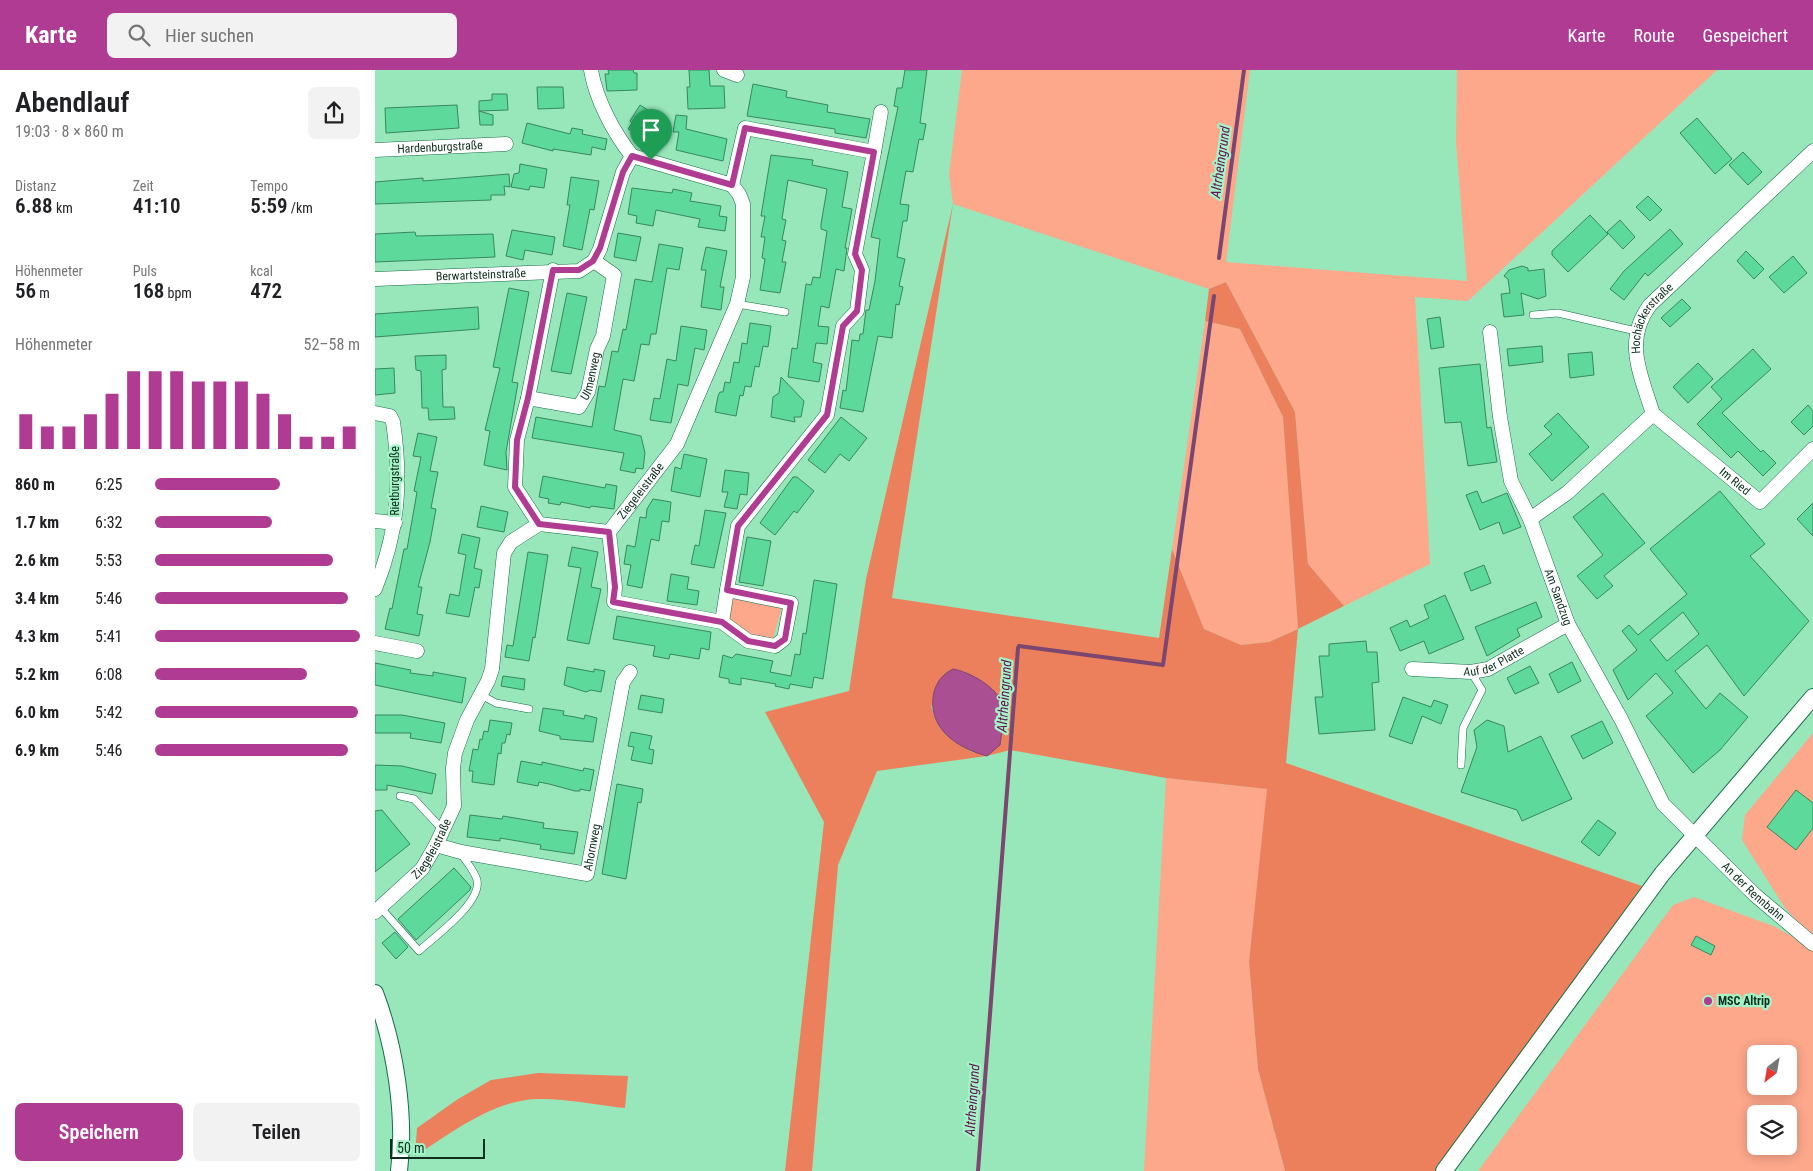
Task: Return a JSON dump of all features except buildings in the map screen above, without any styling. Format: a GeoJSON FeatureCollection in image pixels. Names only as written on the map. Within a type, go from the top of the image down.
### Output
{"type":"FeatureCollection","features":[{"type":"Feature","properties":{"kind":"street"},"geometry":{"type":"LineString","coordinates":[[591,70],[594,86],[602,103],[623,145],[632,156],[732,185],[745,128],[874,152]]}},
{"type":"Feature","properties":{"kind":"street"},"geometry":{"type":"LineString","coordinates":[[724,70],[737,74]]}},
{"type":"Feature","properties":{"kind":"street"},"geometry":{"type":"LineString","coordinates":[[722,622],[738,526],[827,415],[843,326],[857,311],[862,270],[855,254],[881,112]]}},
{"type":"Feature","properties":{"kind":"street","name":"Hardenburgstraße"},"geometry":{"type":"LineString","coordinates":[[375,150],[506,144]]}},
{"type":"Feature","properties":{"kind":"street","name":"Hochäckerstraße"},"geometry":{"type":"LineString","coordinates":[[1653,414],[1634,348],[1636,331],[1641,317],[1650,304],[1813,151]]}},
{"type":"Feature","properties":{"kind":"street"},"geometry":{"type":"LineString","coordinates":[[593,261],[600,248],[623,172],[632,156]]}},
{"type":"Feature","properties":{"kind":"street","name":"Ziegeleistraße"},"geometry":{"type":"LineString","coordinates":[[609,532],[677,444],[737,304],[743,278],[743,204],[739,194],[732,185]]}},
{"type":"Feature","properties":{"kind":"street","name":"Berwartsteinstraße"},"geometry":{"type":"LineString","coordinates":[[375,279],[579,270],[593,261]]}},
{"type":"Feature","properties":{"kind":"street","name":"Ulmenweg"},"geometry":{"type":"LineString","coordinates":[[528,398],[579,407],[588,392],[597,349],[603,336],[614,275],[593,261]]}},
{"type":"Feature","properties":{"kind":"street"},"geometry":{"type":"LineString","coordinates":[[553,270],[528,398],[517,440],[515,487],[539,524],[609,532],[615,587],[613,602],[722,622],[748,641],[775,646],[785,639],[791,603],[727,590]]}},
{"type":"Feature","properties":{"kind":"street","name":"Am Sandzug"},"geometry":{"type":"LineString","coordinates":[[1490,332],[1500,417],[1511,481],[1530,518],[1568,624],[1621,719],[1663,804],[1694,835]]}},
{"type":"Feature","properties":{"kind":"street","name":"Rietburgstraße"},"geometry":{"type":"LineString","coordinates":[[375,413],[391,416],[398,475],[395,523],[390,549],[375,589]]}},
{"type":"Feature","properties":{"kind":"street"},"geometry":{"type":"LineString","coordinates":[[1530,518],[1567,493],[1653,414]]}},
{"type":"Feature","properties":{"kind":"street","name":"Im Ried"},"geometry":{"type":"LineString","coordinates":[[1653,414],[1760,502],[1813,449]]}},
{"type":"Feature","properties":{"kind":"street"},"geometry":{"type":"LineString","coordinates":[[375,521],[395,523]]}},
{"type":"Feature","properties":{"kind":"street","name":"Ziegeleistraße"},"geometry":{"type":"LineString","coordinates":[[378,909],[421,869],[436,845],[454,806],[453,768],[455,753],[467,720],[481,695],[491,669],[503,553],[511,542],[539,524]]}},
{"type":"Feature","properties":{"kind":"street","name":"Auf der Platte"},"geometry":{"type":"LineString","coordinates":[[1412,668],[1471,672],[1488,669],[1568,624]]}},
{"type":"Feature","properties":{"kind":"street"},"geometry":{"type":"LineString","coordinates":[[375,643],[417,652]]}},
{"type":"Feature","properties":{"kind":"street","name":"Ahornweg"},"geometry":{"type":"LineString","coordinates":[[436,845],[461,852],[587,874],[623,682],[630,672]]}},
{"type":"Feature","properties":{"kind":"street"},"geometry":{"type":"LineString","coordinates":[[1444,1171],[1662,874],[1813,697]]}},
{"type":"Feature","properties":{"kind":"street","name":"An der Rennbahn"},"geometry":{"type":"LineString","coordinates":[[1694,835],[1755,895],[1813,944]]}},
{"type":"Feature","properties":{"kind":"street"},"geometry":{"type":"LineString","coordinates":[[375,993],[391,1046],[399,1110],[401,1156],[399,1171]]}},
{"type":"Feature","properties":{"kind":"lane"},"geometry":{"type":"LineString","coordinates":[[737,304],[785,312]]}},
{"type":"Feature","properties":{"kind":"lane"},"geometry":{"type":"LineString","coordinates":[[1533,315],[1558,313],[1636,331]]}},
{"type":"Feature","properties":{"kind":"lane"},"geometry":{"type":"LineString","coordinates":[[1461,765],[1463,728],[1482,690],[1471,672]]}},
{"type":"Feature","properties":{"kind":"lane"},"geometry":{"type":"LineString","coordinates":[[481,695],[496,703],[529,709]]}},
{"type":"Feature","properties":{"kind":"lane"},"geometry":{"type":"LineString","coordinates":[[400,796],[414,799],[443,830]]}},
{"type":"Feature","properties":{"kind":"lane"},"geometry":{"type":"LineString","coordinates":[[378,909],[419,951],[469,906],[476,890],[477,879],[461,852]]}},
{"type":"Feature","properties":{"kind":"shaded area"},"geometry":{"type":"Polygon","coordinates":[[[962,70],[1250,70],[1226,262],[1467,281],[1456,142],[1457,70],[1717,70],[1468,301],[1415,297],[1430,564],[1344,606],[1308,564],[1295,412],[1226,282],[1209,289],[953,204],[949,175],[962,70]]]}},
{"type":"Feature","properties":{"kind":"shaded area"},"geometry":{"type":"Polygon","coordinates":[[[953,204],[892,598],[1159,638],[1172,549],[1204,629],[1241,645],[1269,642],[1298,629],[1286,763],[1642,886],[1441,1171],[1285,1171],[1258,1069],[1249,962],[1267,789],[1166,778],[1010,750],[987,756],[877,771],[838,865],[812,1171],[785,1171],[824,822],[765,712],[849,691],[866,579],[953,204]],[[931,705],[937,722],[946,735],[959,745],[975,753],[931,705]]]}},
{"type":"Feature","properties":{"kind":"shaded area"},"geometry":{"type":"Polygon","coordinates":[[[1226,282],[1295,412],[1308,564],[1344,606],[1298,629],[1283,417],[1240,329],[1205,321],[1209,289],[1226,282]]]}},
{"type":"Feature","properties":{"kind":"shaded area"},"geometry":{"type":"Polygon","coordinates":[[[1205,321],[1240,329],[1283,417],[1298,629],[1269,642],[1241,645],[1204,629],[1172,549],[1205,321]]]}},
{"type":"Feature","properties":{"kind":"shaded area"},"geometry":{"type":"Polygon","coordinates":[[[729,594],[782,607],[773,639],[741,633],[723,620],[729,594]]]}},
{"type":"Feature","properties":{"kind":"shaded area"},"geometry":{"type":"Polygon","coordinates":[[[953,669],[967,673],[989,686],[1000,698],[1003,705],[1004,720],[1000,745],[987,756],[965,748],[954,741],[939,726],[935,716],[933,704],[935,688],[941,678],[953,669]]]}},
{"type":"Feature","properties":{"kind":"shaded area","name":"MSC Altrip"},"geometry":{"type":"Polygon","coordinates":[[[1813,733],[1813,1171],[1478,1171],[1673,905],[1694,897],[1776,927],[1798,940],[1805,930],[1785,908],[1742,840],[1745,815],[1813,733]]]}},
{"type":"Feature","properties":{"kind":"shaded area"},"geometry":{"type":"Polygon","coordinates":[[[1166,778],[1268,789],[1249,962],[1258,1069],[1285,1171],[1144,1171],[1166,778]]]}},
{"type":"Feature","properties":{"kind":"shaded area"},"geometry":{"type":"Polygon","coordinates":[[[538,1073],[628,1076],[625,1108],[558,1100],[536,1099],[520,1101],[488,1112],[458,1128],[415,1156],[417,1128],[458,1099],[491,1080],[538,1073]]]}},
{"type":"Feature","properties":{"kind":"waterway","name":"Altrheingrund"},"geometry":{"type":"LineString","coordinates":[[1219,258],[1244,70]]}},
{"type":"Feature","properties":{"kind":"waterway","name":"Altrheingrund"},"geometry":{"type":"LineString","coordinates":[[978,1171],[1018,648],[1019,646],[1163,665],[1214,296]]}},
{"type":"Feature","properties":{"kind":"place","name":"MSC Altrip"},"geometry":{"type":"Point","coordinates":[1708,1001]}},
{"type":"Feature","properties":{"kind":"route"},"geometry":{"type":"LineString","coordinates":[[745,128],[874,152],[855,254],[862,270],[857,311],[843,326],[827,415],[738,526],[727,590],[791,603],[785,639],[775,646],[748,641],[722,622],[613,602],[615,587],[609,532],[539,524],[515,487],[517,440],[528,398],[553,270],[579,270],[593,261],[600,248],[623,172],[632,156],[651,160],[732,185],[745,128]]}}]}
